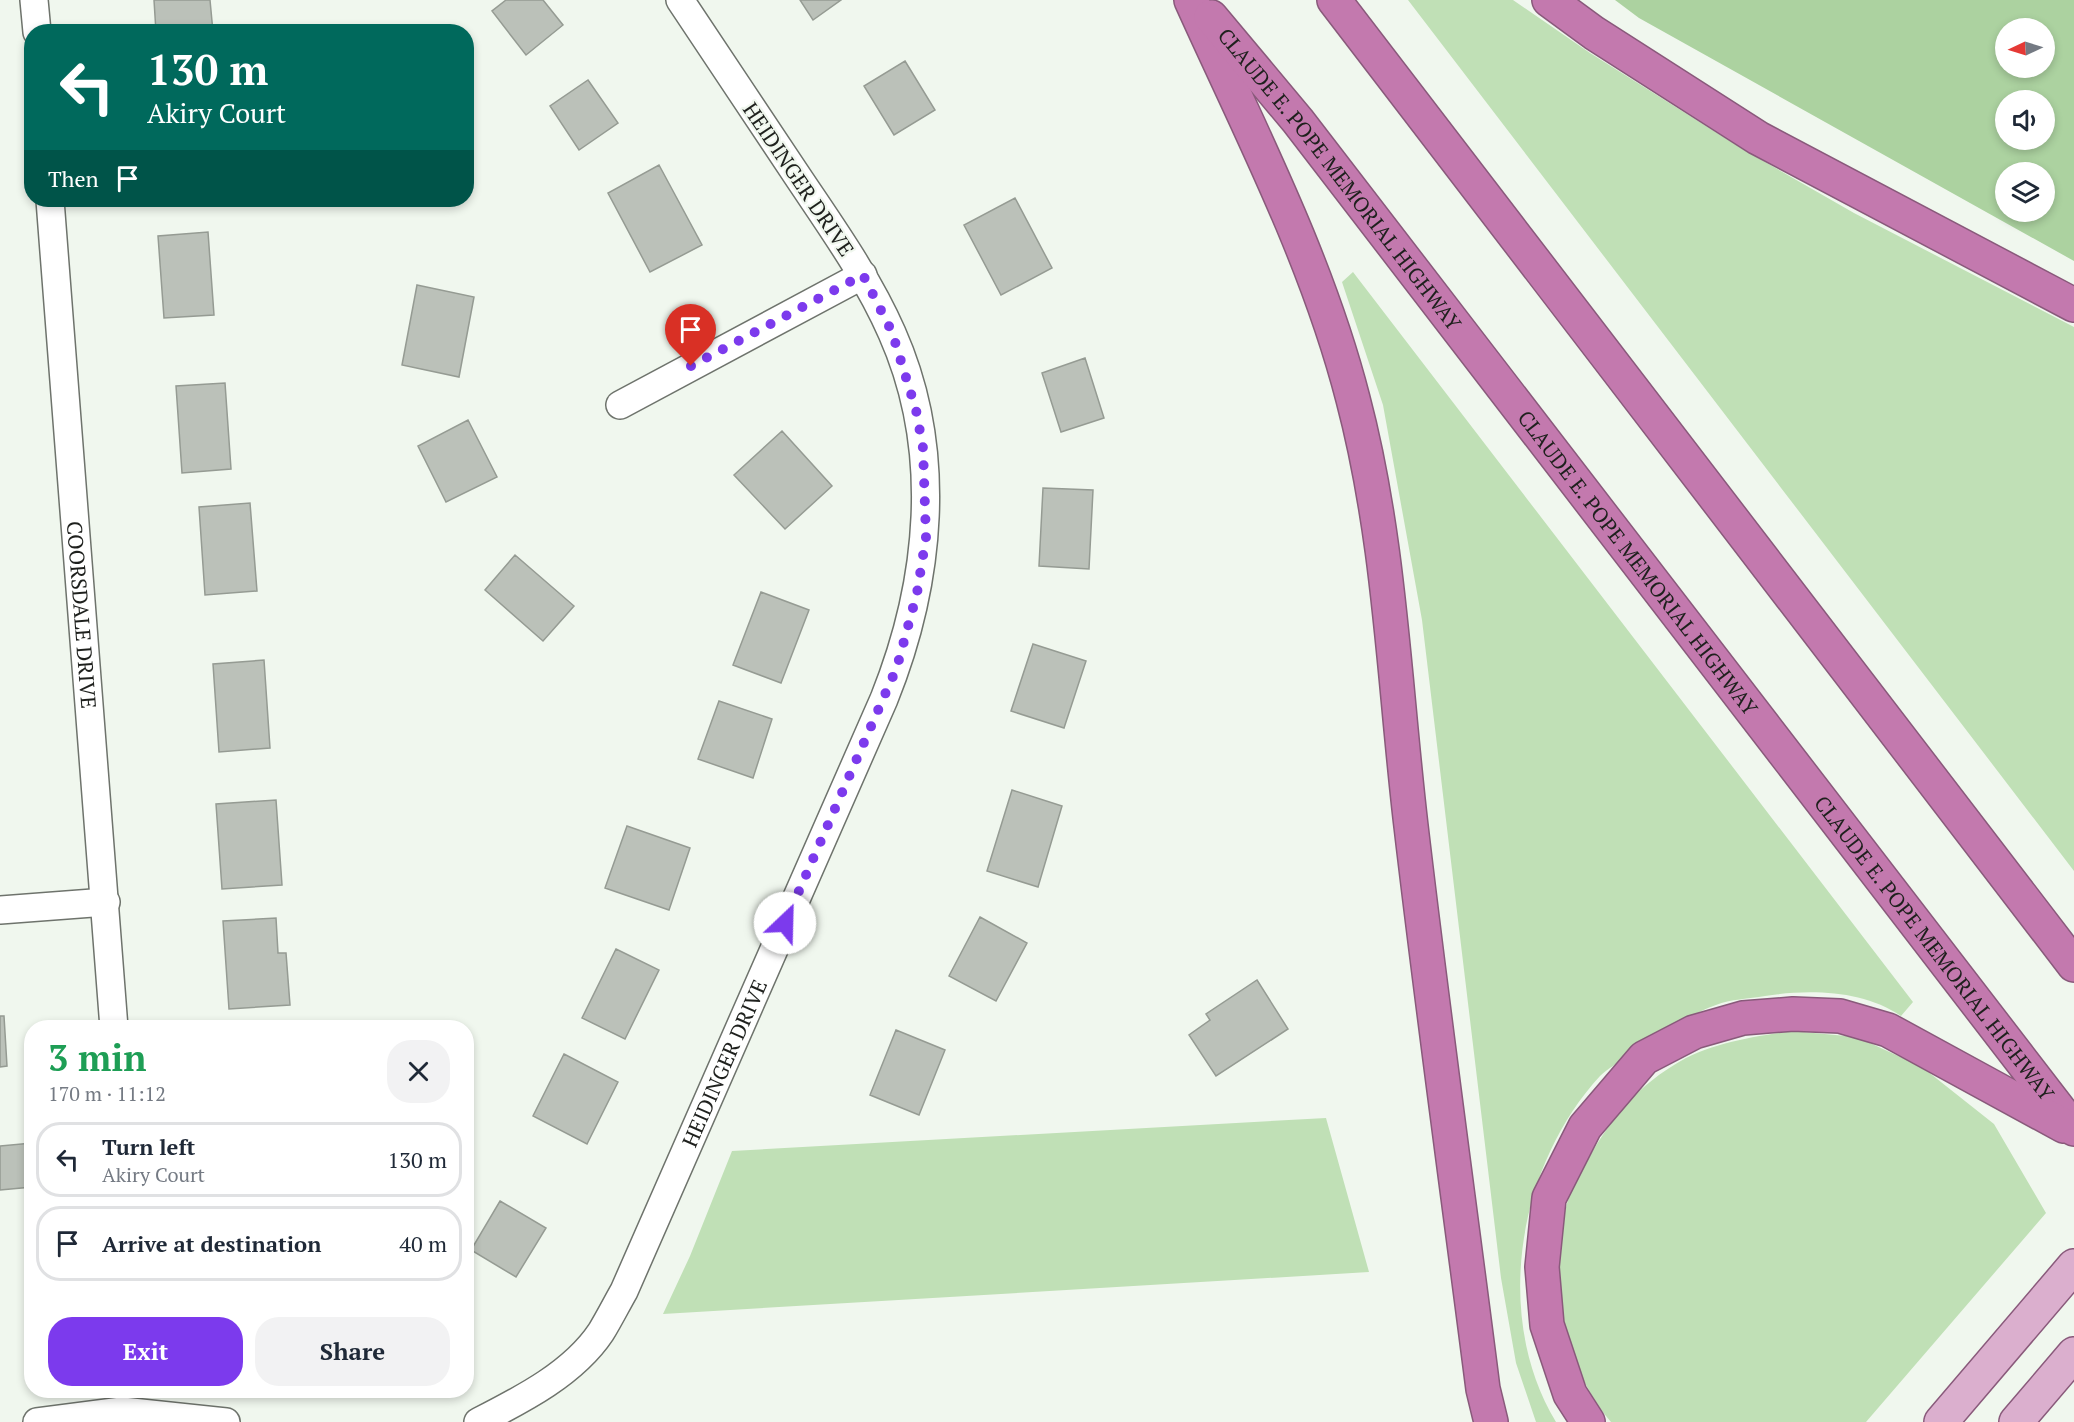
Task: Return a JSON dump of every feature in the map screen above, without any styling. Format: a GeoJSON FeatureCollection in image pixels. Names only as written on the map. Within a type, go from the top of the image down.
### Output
{"type":"FeatureCollection","features":[{"type":"Feature","properties":{"kind":"highway"},"geometry":{"type":"LineString","coordinates":[[1191,0],[1294,225],[1322,294],[1367,453],[1384,545],[1411,822],[1483,1389],[1491,1422]]}},
{"type":"Feature","properties":{"kind":"highway","name":"CLAUDE E. POPE MEMORIAL HIGHWAY"},"geometry":{"type":"LineString","coordinates":[[1196,0],[1298,121],[2074,1130]]}},
{"type":"Feature","properties":{"kind":"highway"},"geometry":{"type":"LineString","coordinates":[[1334,0],[2074,965]]}},
{"type":"Feature","properties":{"kind":"highway"},"geometry":{"type":"LineString","coordinates":[[1549,0],[1594,33],[1758,138],[2074,305]]}},
{"type":"Feature","properties":{"kind":"highway"},"geometry":{"type":"LineString","coordinates":[[1588,1422],[1570,1395],[1547,1324],[1542,1267],[1549,1198],[1585,1127],[1644,1058],[1694,1032],[1743,1018],[1793,1014],[1840,1016],[1888,1030],[2074,1130]]}},
{"type":"Feature","properties":{"kind":"highway"},"geometry":{"type":"LineString","coordinates":[[1473,1422],[1483,1389]]}},
{"type":"Feature","properties":{"kind":"main road"},"geometry":{"type":"LineString","coordinates":[[1941,1422],[2074,1266]]}},
{"type":"Feature","properties":{"kind":"main road"},"geometry":{"type":"LineString","coordinates":[[2016,1422],[2074,1354]]}},
{"type":"Feature","properties":{"kind":"street"},"geometry":{"type":"LineString","coordinates":[[34,0],[36,24]]}},
{"type":"Feature","properties":{"kind":"street","name":"HEIDINGER DRIVE"},"geometry":{"type":"LineString","coordinates":[[478,1422],[515,1403],[572,1363],[600,1334],[624,1291],[897,667],[917,593],[926,537],[923,448],[916,410],[901,355],[863,275],[680,0]]}},
{"type":"Feature","properties":{"kind":"street","name":"COORSDALE DRIVE"},"geometry":{"type":"LineString","coordinates":[[51,207],[113,1020]]}},
{"type":"Feature","properties":{"kind":"street"},"geometry":{"type":"LineString","coordinates":[[620,405],[863,275]]}},
{"type":"Feature","properties":{"kind":"street"},"geometry":{"type":"LineString","coordinates":[[0,910],[106,902]]}},
{"type":"Feature","properties":{"kind":"street"},"geometry":{"type":"LineString","coordinates":[[38,1422],[122,1408],[226,1422]]}},
{"type":"Feature","properties":{"kind":"green space"},"geometry":{"type":"Polygon","coordinates":[[[1408,0],[1513,0],[1590,53],[1744,150],[1854,213],[2074,327],[2074,871],[1408,0]]]}},
{"type":"Feature","properties":{"kind":"green space"},"geometry":{"type":"Polygon","coordinates":[[[1615,0],[2074,0],[2074,261],[2004,222],[2055,222],[2055,162],[1995,162],[1995,217],[1639,18],[1615,0]]]}},
{"type":"Feature","properties":{"kind":"green space"},"geometry":{"type":"Polygon","coordinates":[[[1353,272],[1913,1002],[1901,1016],[1886,1007],[1853,996],[1817,992],[1727,1001],[1680,1022],[1600,1076],[1572,1112],[1550,1153],[1533,1197],[1523,1243],[1520,1289],[1524,1336],[1536,1380],[1556,1422],[1536,1422],[1516,1363],[1501,1278],[1422,620],[1383,405],[1342,282],[1353,272]]]}},
{"type":"Feature","properties":{"kind":"green space"},"geometry":{"type":"Polygon","coordinates":[[[1792,1031],[1857,1037],[1922,1067],[1994,1124],[2046,1213],[1866,1422],[1611,1422],[1594,1398],[1580,1371],[1569,1343],[1562,1313],[1559,1252],[1562,1223],[1573,1187],[1612,1122],[1634,1096],[1674,1065],[1687,1057],[1716,1046],[1792,1031]]]}},
{"type":"Feature","properties":{"kind":"green space"},"geometry":{"type":"Polygon","coordinates":[[[1326,1118],[1369,1272],[663,1314],[690,1256],[732,1151],[1326,1118]]]}},
{"type":"Feature","properties":{"kind":"building"},"geometry":{"type":"Polygon","coordinates":[[[154,0],[210,0],[212,24],[156,24],[154,0]]]}},
{"type":"Feature","properties":{"kind":"building"},"geometry":{"type":"Polygon","coordinates":[[[506,0],[543,0],[563,25],[526,55],[492,11],[506,0]]]}},
{"type":"Feature","properties":{"kind":"building"},"geometry":{"type":"Polygon","coordinates":[[[800,0],[841,0],[813,20],[800,0]]]}},
{"type":"Feature","properties":{"kind":"building"},"geometry":{"type":"Polygon","coordinates":[[[905,61],[935,110],[894,135],[864,86],[905,61]]]}},
{"type":"Feature","properties":{"kind":"building"},"geometry":{"type":"Polygon","coordinates":[[[588,80],[618,123],[579,150],[550,106],[588,80]]]}},
{"type":"Feature","properties":{"kind":"building"},"geometry":{"type":"Polygon","coordinates":[[[659,165],[702,245],[650,272],[608,193],[659,165]]]}},
{"type":"Feature","properties":{"kind":"building"},"geometry":{"type":"Polygon","coordinates":[[[1015,198],[1052,268],[1001,295],[964,225],[1015,198]]]}},
{"type":"Feature","properties":{"kind":"building"},"geometry":{"type":"Polygon","coordinates":[[[208,232],[214,315],[164,318],[158,236],[208,232]]]}},
{"type":"Feature","properties":{"kind":"building"},"geometry":{"type":"Polygon","coordinates":[[[417,285],[474,297],[459,377],[402,365],[417,285]]]}},
{"type":"Feature","properties":{"kind":"building"},"geometry":{"type":"Polygon","coordinates":[[[1085,358],[1104,418],[1061,432],[1042,373],[1085,358]]]}},
{"type":"Feature","properties":{"kind":"building"},"geometry":{"type":"Polygon","coordinates":[[[225,383],[231,469],[182,473],[176,386],[225,383]]]}},
{"type":"Feature","properties":{"kind":"building"},"geometry":{"type":"Polygon","coordinates":[[[468,420],[497,477],[446,502],[418,446],[468,420]]]}},
{"type":"Feature","properties":{"kind":"building"},"geometry":{"type":"Polygon","coordinates":[[[782,431],[832,486],[785,529],[734,475],[782,431]]]}},
{"type":"Feature","properties":{"kind":"building"},"geometry":{"type":"Polygon","coordinates":[[[1043,488],[1093,490],[1089,569],[1039,566],[1043,488]]]}},
{"type":"Feature","properties":{"kind":"building"},"geometry":{"type":"Polygon","coordinates":[[[250,503],[257,591],[205,595],[199,507],[250,503]]]}},
{"type":"Feature","properties":{"kind":"building"},"geometry":{"type":"Polygon","coordinates":[[[515,555],[574,606],[543,641],[485,590],[515,555]]]}},
{"type":"Feature","properties":{"kind":"building"},"geometry":{"type":"Polygon","coordinates":[[[761,592],[809,610],[781,683],[733,665],[761,592]]]}},
{"type":"Feature","properties":{"kind":"building"},"geometry":{"type":"Polygon","coordinates":[[[1033,644],[1086,661],[1064,728],[1011,711],[1033,644]]]}},
{"type":"Feature","properties":{"kind":"building"},"geometry":{"type":"Polygon","coordinates":[[[264,660],[270,748],[219,752],[213,664],[264,660]]]}},
{"type":"Feature","properties":{"kind":"building"},"geometry":{"type":"Polygon","coordinates":[[[719,701],[772,719],[753,778],[698,759],[719,701]]]}},
{"type":"Feature","properties":{"kind":"building"},"geometry":{"type":"Polygon","coordinates":[[[1012,790],[1062,806],[1038,887],[987,871],[1012,790]]]}},
{"type":"Feature","properties":{"kind":"building"},"geometry":{"type":"Polygon","coordinates":[[[276,800],[282,885],[222,889],[216,804],[276,800]]]}},
{"type":"Feature","properties":{"kind":"building"},"geometry":{"type":"Polygon","coordinates":[[[627,826],[690,848],[669,910],[605,888],[627,826]]]}},
{"type":"Feature","properties":{"kind":"building"},"geometry":{"type":"Polygon","coordinates":[[[980,917],[1027,943],[996,1001],[949,976],[980,917]]]}},
{"type":"Feature","properties":{"kind":"building"},"geometry":{"type":"Polygon","coordinates":[[[276,918],[278,953],[286,953],[290,1005],[229,1009],[223,921],[276,918]]]}},
{"type":"Feature","properties":{"kind":"building"},"geometry":{"type":"Polygon","coordinates":[[[616,949],[659,970],[625,1039],[582,1018],[616,949]]]}},
{"type":"Feature","properties":{"kind":"building"},"geometry":{"type":"Polygon","coordinates":[[[1257,980],[1288,1029],[1216,1076],[1189,1035],[1210,1020],[1206,1014],[1257,980]]]}},
{"type":"Feature","properties":{"kind":"building"},"geometry":{"type":"Polygon","coordinates":[[[0,1016],[4,1016],[7,1066],[0,1067],[0,1016]]]}},
{"type":"Feature","properties":{"kind":"building"},"geometry":{"type":"Polygon","coordinates":[[[896,1030],[945,1050],[919,1115],[870,1095],[896,1030]]]}},
{"type":"Feature","properties":{"kind":"building"},"geometry":{"type":"Polygon","coordinates":[[[564,1054],[618,1082],[587,1144],[533,1116],[564,1054]]]}},
{"type":"Feature","properties":{"kind":"building"},"geometry":{"type":"Polygon","coordinates":[[[24,1144],[24,1188],[0,1190],[0,1146],[24,1144]]]}},
{"type":"Feature","properties":{"kind":"building"},"geometry":{"type":"Polygon","coordinates":[[[500,1201],[546,1228],[516,1277],[474,1252],[474,1245],[500,1201]]]}},
{"type":"Feature","properties":{"kind":"route"},"geometry":{"type":"LineString","coordinates":[[691,366],[863,275],[901,355],[916,410],[923,448],[926,537],[917,593],[897,667],[785,923]]}}]}
